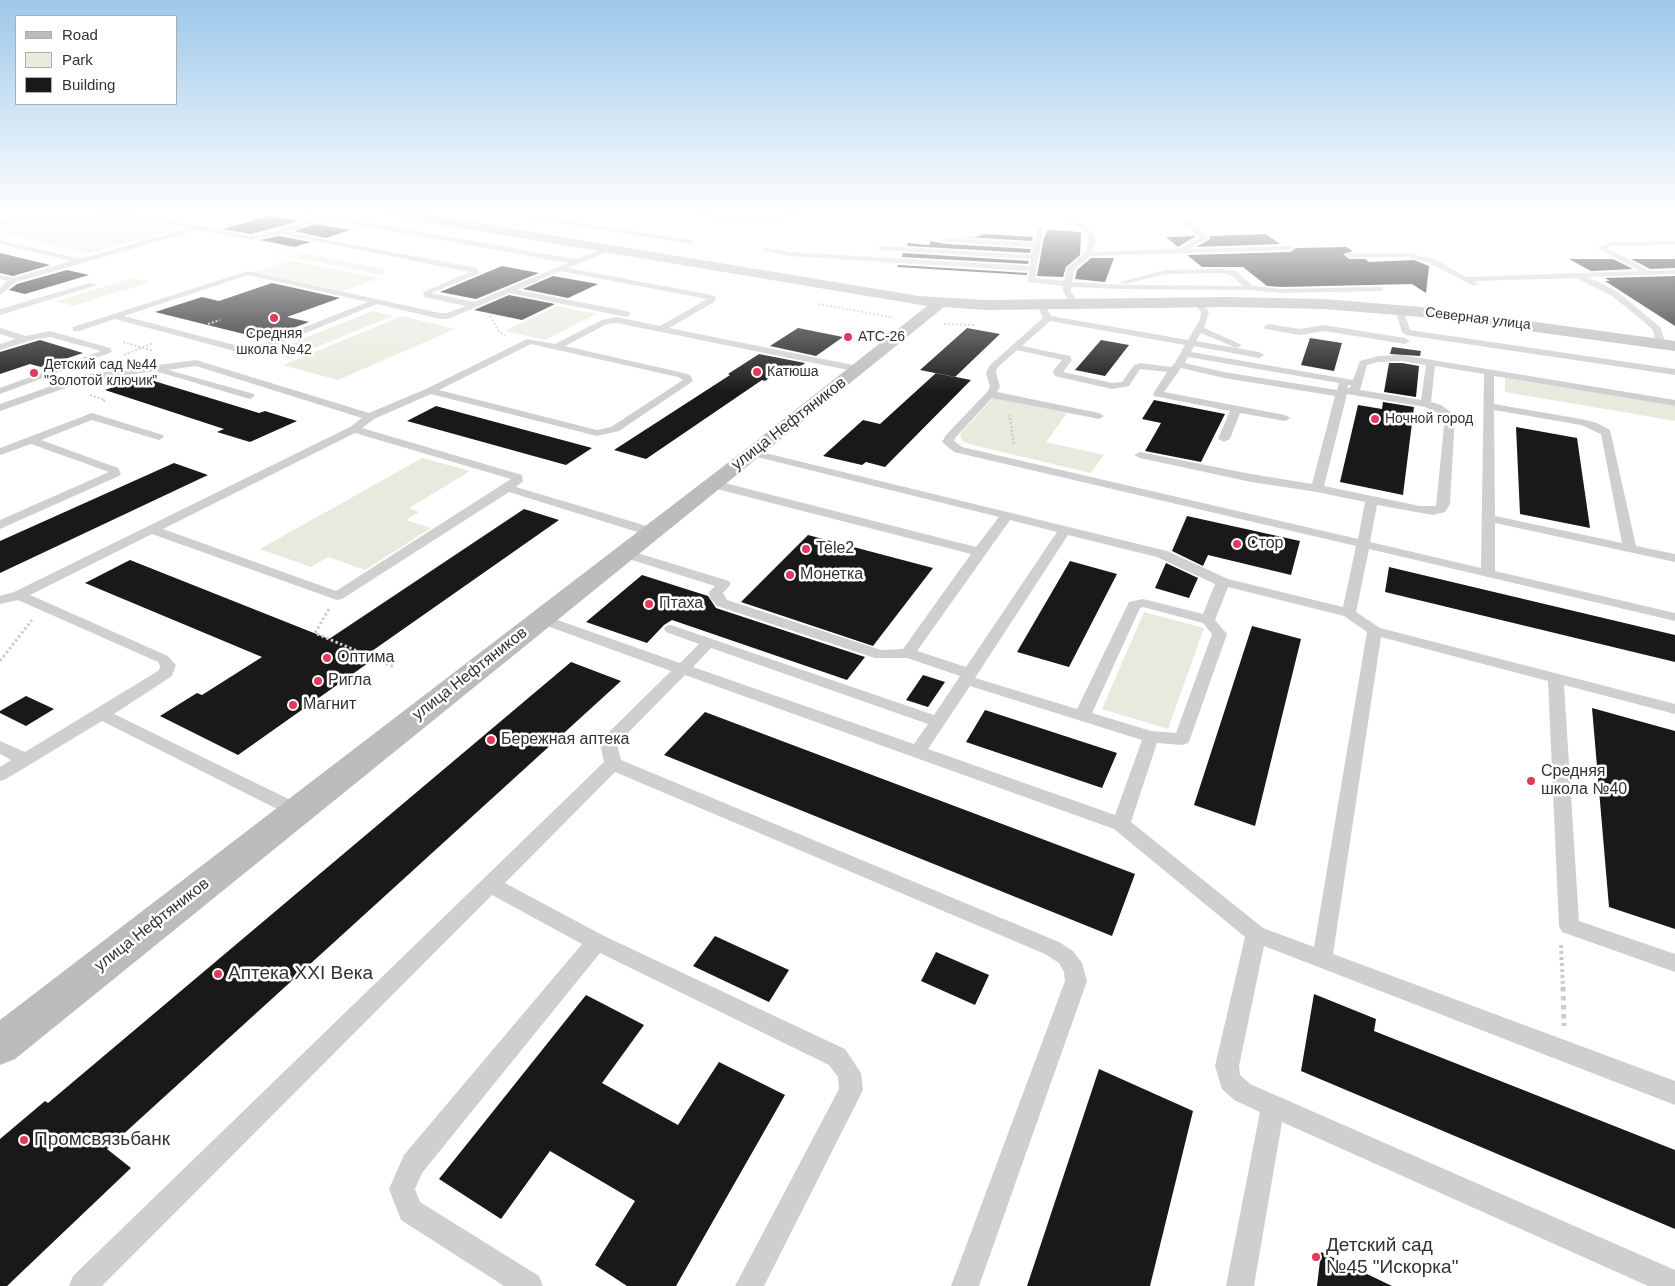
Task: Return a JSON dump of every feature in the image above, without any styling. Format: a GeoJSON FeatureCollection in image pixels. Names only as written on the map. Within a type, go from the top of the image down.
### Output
{"type":"FeatureCollection","features":[{"type":"Feature","properties":{"kind":"main road","name":"Северная улица"},"geometry":{"type":"LineString","coordinates":[[742,272],[901,299],[1044,312],[1076,304],[1197,302],[1286,297],[1668,345]]}},
{"type":"Feature","properties":{"kind":"main road","name":"улица Нефтяников"},"geometry":{"type":"LineString","coordinates":[[0,1045],[753,453],[940,303]]}},
{"type":"Feature","properties":{"kind":"lane"},"geometry":{"type":"LineString","coordinates":[[0,278],[13,280],[42,272]]}},
{"type":"Feature","properties":{"kind":"lane"},"geometry":{"type":"LineString","coordinates":[[475,272],[428,292],[427,295],[475,305]]}},
{"type":"Feature","properties":{"kind":"lane"},"geometry":{"type":"LineString","coordinates":[[76,329],[248,273],[440,316],[453,314],[555,272]]}},
{"type":"Feature","properties":{"kind":"lane"},"geometry":{"type":"LineString","coordinates":[[556,347],[610,320],[666,326],[711,300],[712,297],[571,272]]}},
{"type":"Feature","properties":{"kind":"lane"},"geometry":{"type":"LineString","coordinates":[[1032,272],[1031,278],[1033,281],[1123,287],[1252,288],[1286,297],[1380,288]]}},
{"type":"Feature","properties":{"kind":"lane"},"geometry":{"type":"LineString","coordinates":[[1071,272],[1067,292],[1076,304]]}},
{"type":"Feature","properties":{"kind":"lane"},"geometry":{"type":"LineString","coordinates":[[1123,287],[1123,283],[1128,280],[1165,272]]}},
{"type":"Feature","properties":{"kind":"lane"},"geometry":{"type":"LineString","coordinates":[[1227,272],[1233,273],[1252,288]]}},
{"type":"Feature","properties":{"kind":"lane"},"geometry":{"type":"LineString","coordinates":[[1452,272],[1483,288]]}},
{"type":"Feature","properties":{"kind":"lane"},"geometry":{"type":"LineString","coordinates":[[1465,279],[1650,272]]}},
{"type":"Feature","properties":{"kind":"lane"},"geometry":{"type":"LineString","coordinates":[[1578,276],[1615,294],[1657,329],[1668,345]]}},
{"type":"Feature","properties":{"kind":"lane"},"geometry":{"type":"LineString","coordinates":[[0,293],[13,280]]}},
{"type":"Feature","properties":{"kind":"lane"},"geometry":{"type":"LineString","coordinates":[[0,312],[94,285]]}},
{"type":"Feature","properties":{"kind":"lane"},"geometry":{"type":"LineString","coordinates":[[511,291],[858,369]]}},
{"type":"Feature","properties":{"kind":"lane"},"geometry":{"type":"LineString","coordinates":[[116,317],[246,351],[260,348],[376,302]]}},
{"type":"Feature","properties":{"kind":"lane"},"geometry":{"type":"LineString","coordinates":[[1197,302],[1205,312],[1199,328],[1185,354],[1158,394],[1285,418]]}},
{"type":"Feature","properties":{"kind":"lane"},"geometry":{"type":"LineString","coordinates":[[1400,310],[1406,336],[1402,358]]}},
{"type":"Feature","properties":{"kind":"lane"},"geometry":{"type":"LineString","coordinates":[[1259,355],[1191,343],[1044,312],[1016,347],[993,367],[991,373],[994,386],[990,394],[950,437],[948,442],[958,450],[1675,617]]}},
{"type":"Feature","properties":{"kind":"lane"},"geometry":{"type":"LineString","coordinates":[[1268,327],[1300,332],[1324,328],[1406,336],[1675,372]]}},
{"type":"Feature","properties":{"kind":"lane"},"geometry":{"type":"LineString","coordinates":[[1199,328],[1259,355],[1286,371]]}},
{"type":"Feature","properties":{"kind":"lane"},"geometry":{"type":"LineString","coordinates":[[0,331],[26,338]]}},
{"type":"Feature","properties":{"kind":"lane"},"geometry":{"type":"LineString","coordinates":[[0,347],[26,338],[50,334],[107,350],[107,352],[0,391]]}},
{"type":"Feature","properties":{"kind":"lane"},"geometry":{"type":"LineString","coordinates":[[0,600],[19,595],[354,429],[370,417],[430,391],[530,341],[681,375],[688,381],[615,430],[597,433],[430,391]]}},
{"type":"Feature","properties":{"kind":"lane"},"geometry":{"type":"LineString","coordinates":[[1016,347],[1067,358],[1058,374],[1112,386],[1125,384],[1138,367],[1141,366],[1176,367],[1224,375],[1348,388]]}},
{"type":"Feature","properties":{"kind":"lane"},"geometry":{"type":"LineString","coordinates":[[1140,454],[1251,478],[1317,488],[1433,512],[1441,509],[1444,504],[1450,416],[1437,407],[1348,388],[1286,371],[1185,354]]}},
{"type":"Feature","properties":{"kind":"lane"},"geometry":{"type":"LineString","coordinates":[[1317,488],[1348,388],[1361,365],[1365,362],[1402,358],[1675,403]]}},
{"type":"Feature","properties":{"kind":"lane"},"geometry":{"type":"LineString","coordinates":[[0,408],[83,378],[196,363],[370,417]]}},
{"type":"Feature","properties":{"kind":"lane"},"geometry":{"type":"LineString","coordinates":[[1426,404],[1431,363]]}},
{"type":"Feature","properties":{"kind":"lane"},"geometry":{"type":"LineString","coordinates":[[153,369],[250,396]]}},
{"type":"Feature","properties":{"kind":"lane"},"geometry":{"type":"LineString","coordinates":[[1488,573],[1490,372]]}},
{"type":"Feature","properties":{"kind":"lane"},"geometry":{"type":"LineString","coordinates":[[990,394],[1099,416]]}},
{"type":"Feature","properties":{"kind":"lane"},"geometry":{"type":"LineString","coordinates":[[1489,406],[1581,422],[1593,425],[1606,432],[1630,548]]}},
{"type":"Feature","properties":{"kind":"lane"},"geometry":{"type":"LineString","coordinates":[[1224,439],[1236,409]]}},
{"type":"Feature","properties":{"kind":"lane"},"geometry":{"type":"LineString","coordinates":[[0,452],[92,416],[160,437]]}},
{"type":"Feature","properties":{"kind":"lane"},"geometry":{"type":"LineString","coordinates":[[151,529],[337,596],[507,488],[518,477],[354,429]]}},
{"type":"Feature","properties":{"kind":"lane"},"geometry":{"type":"LineString","coordinates":[[0,526],[115,474],[114,470],[30,440]]}},
{"type":"Feature","properties":{"kind":"lane"},"geometry":{"type":"LineString","coordinates":[[753,453],[1162,554],[1223,582],[1349,613],[1375,631],[1675,709]]}},
{"type":"Feature","properties":{"kind":"lane"},"geometry":{"type":"LineString","coordinates":[[713,484],[979,552]]}},
{"type":"Feature","properties":{"kind":"lane"},"geometry":{"type":"LineString","coordinates":[[507,488],[652,532]]}},
{"type":"Feature","properties":{"kind":"lane"},"geometry":{"type":"LineString","coordinates":[[1349,613],[1372,500]]}},
{"type":"Feature","properties":{"kind":"lane"},"geometry":{"type":"LineString","coordinates":[[908,653],[1007,515]]}},
{"type":"Feature","properties":{"kind":"lane"},"geometry":{"type":"LineString","coordinates":[[1488,518],[1675,558]]}},
{"type":"Feature","properties":{"kind":"lane"},"geometry":{"type":"LineString","coordinates":[[918,752],[1065,530]]}},
{"type":"Feature","properties":{"kind":"lane"},"geometry":{"type":"LineString","coordinates":[[624,553],[724,584],[716,592],[717,598],[722,603],[880,655],[908,653],[968,677],[1082,716],[1151,737],[1182,739],[1220,634],[1208,620],[1154,605],[1143,603],[1134,605],[1082,716]]}},
{"type":"Feature","properties":{"kind":"lane"},"geometry":{"type":"LineString","coordinates":[[1208,620],[1223,582]]}},
{"type":"Feature","properties":{"kind":"lane"},"geometry":{"type":"LineString","coordinates":[[0,775],[159,678],[166,672],[168,665],[163,659],[19,595]]}},
{"type":"Feature","properties":{"kind":"lane"},"geometry":{"type":"LineString","coordinates":[[541,619],[1121,824],[1256,934],[1675,1093]]}},
{"type":"Feature","properties":{"kind":"lane"},"geometry":{"type":"LineString","coordinates":[[670,629],[938,722]]}},
{"type":"Feature","properties":{"kind":"lane"},"geometry":{"type":"LineString","coordinates":[[1322,960],[1375,631]]}},
{"type":"Feature","properties":{"kind":"lane"},"geometry":{"type":"LineString","coordinates":[[613,764],[608,743],[709,642]]}},
{"type":"Feature","properties":{"kind":"lane"},"geometry":{"type":"LineString","coordinates":[[1556,677],[1569,926],[1675,963]]}},
{"type":"Feature","properties":{"kind":"lane"},"geometry":{"type":"LineString","coordinates":[[101,714],[296,811]]}},
{"type":"Feature","properties":{"kind":"lane"},"geometry":{"type":"LineString","coordinates":[[1121,824],[1151,737]]}},
{"type":"Feature","properties":{"kind":"lane"},"geometry":{"type":"LineString","coordinates":[[0,747],[25,760]]}},
{"type":"Feature","properties":{"kind":"lane"},"geometry":{"type":"LineString","coordinates":[[83,1286],[613,764]]}},
{"type":"Feature","properties":{"kind":"lane"},"geometry":{"type":"LineString","coordinates":[[613,764],[1052,948],[1066,957],[1074,970],[1076,981],[965,1286]]}},
{"type":"Feature","properties":{"kind":"lane"},"geometry":{"type":"LineString","coordinates":[[491,885],[596,942],[837,1057],[849,1073],[850,1090],[749,1286]]}},
{"type":"Feature","properties":{"kind":"lane"},"geometry":{"type":"LineString","coordinates":[[1256,934],[1227,1066],[1230,1081],[1242,1092],[1675,1284]]}},
{"type":"Feature","properties":{"kind":"lane"},"geometry":{"type":"LineString","coordinates":[[529,1286],[410,1211],[402,1189],[413,1164],[596,942]]}},
{"type":"Feature","properties":{"kind":"lane"},"geometry":{"type":"LineString","coordinates":[[1240,1286],[1273,1106]]}},
{"type":"Feature","properties":{"kind":"path"},"geometry":{"type":"LineString","coordinates":[[465,309],[492,316],[499,332],[502,334],[530,341]]}},
{"type":"Feature","properties":{"kind":"path"},"geometry":{"type":"LineString","coordinates":[[990,394],[1010,416],[1016,463]]}},
{"type":"Feature","properties":{"kind":"path"},"geometry":{"type":"LineString","coordinates":[[337,596],[315,633],[394,667]]}},
{"type":"Feature","properties":{"kind":"path"},"geometry":{"type":"LineString","coordinates":[[0,661],[44,605]]}},
{"type":"Feature","properties":{"kind":"path"},"geometry":{"type":"LineString","coordinates":[[1565,1052],[1561,934],[1569,926]]}},
{"type":"Feature","properties":{"kind":"green space"},"geometry":{"type":"Polygon","coordinates":[[[255,272],[348,272],[379,278],[343,291],[255,272]]]}},
{"type":"Feature","properties":{"kind":"green space"},"geometry":{"type":"Polygon","coordinates":[[[367,272],[383,272],[382,275],[367,272]]]}},
{"type":"Feature","properties":{"kind":"green space"},"geometry":{"type":"Polygon","coordinates":[[[133,278],[150,282],[73,306],[56,301],[133,278]]]}},
{"type":"Feature","properties":{"kind":"green space"},"geometry":{"type":"Polygon","coordinates":[[[557,306],[596,314],[545,340],[504,331],[557,306]]]}},
{"type":"Feature","properties":{"kind":"green space"},"geometry":{"type":"Polygon","coordinates":[[[373,311],[393,316],[289,358],[268,353],[373,311]]]}},
{"type":"Feature","properties":{"kind":"green space"},"geometry":{"type":"Polygon","coordinates":[[[402,316],[455,329],[338,380],[283,365],[402,316]]]}},
{"type":"Feature","properties":{"kind":"green space"},"geometry":{"type":"Polygon","coordinates":[[[1505,378],[1675,406],[1675,421],[1505,392],[1505,378]]]}},
{"type":"Feature","properties":{"kind":"green space"},"geometry":{"type":"Polygon","coordinates":[[[993,398],[1067,413],[1046,442],[1104,455],[1091,473],[962,441],[960,434],[993,398]]]}},
{"type":"Feature","properties":{"kind":"green space"},"geometry":{"type":"Polygon","coordinates":[[[422,458],[470,471],[409,508],[419,512],[406,520],[431,528],[365,570],[328,557],[311,567],[260,549],[422,458]]]}},
{"type":"Feature","properties":{"kind":"green space"},"geometry":{"type":"Polygon","coordinates":[[[1144,612],[1204,628],[1168,729],[1102,709],[1144,612]]]}},
{"type":"Feature","properties":{"kind":"building"},"geometry":{"type":"Polygon","coordinates":[[[0,272],[26,272],[13,276],[0,272]]]}},
{"type":"Feature","properties":{"kind":"building"},"geometry":{"type":"Polygon","coordinates":[[[60,272],[76,272],[89,275],[25,294],[9,290],[17,284],[60,272]]]}},
{"type":"Feature","properties":{"kind":"building"},"geometry":{"type":"Polygon","coordinates":[[[488,272],[539,273],[476,299],[440,292],[488,272]]]}},
{"type":"Feature","properties":{"kind":"building"},"geometry":{"type":"Polygon","coordinates":[[[978,272],[1011,272],[1027,273],[1027,275],[978,272]]]}},
{"type":"Feature","properties":{"kind":"building"},"geometry":{"type":"Polygon","coordinates":[[[1038,272],[1064,272],[1063,277],[1037,276],[1038,272]]]}},
{"type":"Feature","properties":{"kind":"building"},"geometry":{"type":"Polygon","coordinates":[[[1077,272],[1109,272],[1105,282],[1075,279],[1077,272]]]}},
{"type":"Feature","properties":{"kind":"building"},"geometry":{"type":"Polygon","coordinates":[[[1249,272],[1428,272],[1426,293],[1412,284],[1267,286],[1249,272]]]}},
{"type":"Feature","properties":{"kind":"building"},"geometry":{"type":"Polygon","coordinates":[[[553,276],[598,284],[568,298],[523,289],[553,276]]]}},
{"type":"Feature","properties":{"kind":"building"},"geometry":{"type":"Polygon","coordinates":[[[1675,276],[1675,326],[1605,281],[1610,281],[1605,278],[1675,276]]]}},
{"type":"Feature","properties":{"kind":"building"},"geometry":{"type":"Polygon","coordinates":[[[272,283],[340,298],[287,317],[309,322],[264,339],[155,312],[202,297],[219,301],[272,283]]]}},
{"type":"Feature","properties":{"kind":"building"},"geometry":{"type":"Polygon","coordinates":[[[509,295],[555,304],[522,320],[474,310],[509,295]]]}},
{"type":"Feature","properties":{"kind":"building"},"geometry":{"type":"Polygon","coordinates":[[[798,328],[843,337],[816,356],[770,346],[798,328]]]}},
{"type":"Feature","properties":{"kind":"building"},"geometry":{"type":"Polygon","coordinates":[[[967,328],[1000,334],[955,377],[920,370],[967,328]]]}},
{"type":"Feature","properties":{"kind":"building"},"geometry":{"type":"Polygon","coordinates":[[[1310,338],[1342,343],[1334,371],[1301,365],[1310,338]]]}},
{"type":"Feature","properties":{"kind":"building"},"geometry":{"type":"Polygon","coordinates":[[[40,340],[83,353],[41,367],[30,364],[0,374],[0,352],[40,340]]]}},
{"type":"Feature","properties":{"kind":"building"},"geometry":{"type":"Polygon","coordinates":[[[1101,340],[1129,345],[1105,376],[1075,370],[1101,340]]]}},
{"type":"Feature","properties":{"kind":"building"},"geometry":{"type":"Polygon","coordinates":[[[1392,347],[1421,351],[1420,356],[1390,354],[1392,347]]]}},
{"type":"Feature","properties":{"kind":"building"},"geometry":{"type":"Polygon","coordinates":[[[759,354],[805,363],[796,370],[785,367],[765,381],[762,380],[646,459],[614,450],[730,375],[728,374],[759,354]]]}},
{"type":"Feature","properties":{"kind":"building"},"geometry":{"type":"Polygon","coordinates":[[[1389,363],[1419,366],[1416,397],[1384,392],[1389,363]]]}},
{"type":"Feature","properties":{"kind":"building"},"geometry":{"type":"Polygon","coordinates":[[[936,373],[971,380],[885,467],[866,462],[862,465],[823,456],[863,420],[880,424],[936,373]]]}},
{"type":"Feature","properties":{"kind":"building"},"geometry":{"type":"Polygon","coordinates":[[[141,377],[259,413],[265,411],[297,421],[250,442],[217,432],[224,429],[105,390],[141,377]]]}},
{"type":"Feature","properties":{"kind":"building"},"geometry":{"type":"Polygon","coordinates":[[[1154,400],[1225,414],[1201,462],[1145,451],[1161,423],[1142,419],[1154,400]]]}},
{"type":"Feature","properties":{"kind":"building"},"geometry":{"type":"Polygon","coordinates":[[[1383,402],[1414,407],[1403,495],[1340,482],[1358,405],[1382,409],[1383,402]]]}},
{"type":"Feature","properties":{"kind":"building"},"geometry":{"type":"Polygon","coordinates":[[[436,406],[592,448],[566,465],[407,421],[436,406]]]}},
{"type":"Feature","properties":{"kind":"building"},"geometry":{"type":"Polygon","coordinates":[[[1516,427],[1577,438],[1590,528],[1520,514],[1516,427]]]}},
{"type":"Feature","properties":{"kind":"building"},"geometry":{"type":"Polygon","coordinates":[[[174,463],[208,475],[0,573],[0,541],[174,463]]]}},
{"type":"Feature","properties":{"kind":"building"},"geometry":{"type":"Polygon","coordinates":[[[524,509],[559,520],[362,658],[371,661],[238,755],[160,716],[197,693],[202,695],[262,657],[85,583],[130,560],[329,639],[524,509]]]}},
{"type":"Feature","properties":{"kind":"building","name":"Стор"},"geometry":{"type":"Polygon","coordinates":[[[1187,516],[1300,541],[1291,575],[1208,555],[1203,566],[1172,551],[1187,516]]]}},
{"type":"Feature","properties":{"kind":"building"},"geometry":{"type":"Polygon","coordinates":[[[808,535],[933,568],[873,646],[741,602],[808,535]]]}},
{"type":"Feature","properties":{"kind":"building"},"geometry":{"type":"Polygon","coordinates":[[[1070,561],[1117,574],[1069,667],[1017,652],[1070,561]]]}},
{"type":"Feature","properties":{"kind":"building"},"geometry":{"type":"Polygon","coordinates":[[[1166,563],[1198,578],[1189,598],[1155,588],[1166,563]]]}},
{"type":"Feature","properties":{"kind":"building"},"geometry":{"type":"Polygon","coordinates":[[[1389,567],[1675,635],[1675,662],[1385,592],[1389,567]]]}},
{"type":"Feature","properties":{"kind":"building"},"geometry":{"type":"Polygon","coordinates":[[[642,575],[708,596],[716,608],[865,657],[847,680],[672,620],[664,625],[647,643],[586,622],[642,575]]]}},
{"type":"Feature","properties":{"kind":"building"},"geometry":{"type":"Polygon","coordinates":[[[1252,626],[1301,639],[1255,826],[1194,805],[1252,626]]]}},
{"type":"Feature","properties":{"kind":"building"},"geometry":{"type":"Polygon","coordinates":[[[571,662],[621,681],[107,1149],[131,1168],[7,1286],[0,1286],[0,1139],[45,1101],[48,1103],[571,662]]]}},
{"type":"Feature","properties":{"kind":"building"},"geometry":{"type":"Polygon","coordinates":[[[923,675],[945,682],[928,707],[906,700],[923,675]]]}},
{"type":"Feature","properties":{"kind":"building"},"geometry":{"type":"Polygon","coordinates":[[[26,696],[54,709],[26,726],[0,713],[0,711],[26,696]]]}},
{"type":"Feature","properties":{"kind":"building"},"geometry":{"type":"Polygon","coordinates":[[[1592,708],[1675,731],[1675,929],[1609,907],[1592,708]]]}},
{"type":"Feature","properties":{"kind":"building"},"geometry":{"type":"Polygon","coordinates":[[[985,710],[1117,753],[1102,788],[966,742],[985,710]]]}},
{"type":"Feature","properties":{"kind":"building"},"geometry":{"type":"Polygon","coordinates":[[[705,712],[1135,874],[1112,936],[664,755],[705,712]]]}},
{"type":"Feature","properties":{"kind":"building"},"geometry":{"type":"Polygon","coordinates":[[[715,936],[789,970],[769,1002],[693,966],[715,936]]]}},
{"type":"Feature","properties":{"kind":"building"},"geometry":{"type":"Polygon","coordinates":[[[936,952],[989,975],[975,1005],[921,981],[936,952]]]}},
{"type":"Feature","properties":{"kind":"building"},"geometry":{"type":"Polygon","coordinates":[[[1314,994],[1376,1019],[1374,1031],[1675,1150],[1675,1229],[1301,1071],[1314,994]]]}},
{"type":"Feature","properties":{"kind":"building"},"geometry":{"type":"Polygon","coordinates":[[[586,995],[644,1025],[602,1083],[678,1125],[719,1062],[785,1095],[676,1286],[627,1286],[595,1265],[635,1201],[550,1151],[501,1219],[439,1179],[586,995]]]}},
{"type":"Feature","properties":{"kind":"building"},"geometry":{"type":"Polygon","coordinates":[[[1099,1069],[1193,1111],[1150,1286],[1027,1286],[1099,1069]]]}},
{"type":"Feature","properties":{"kind":"building"},"geometry":{"type":"Polygon","coordinates":[[[1321,1252],[1392,1286],[1317,1286],[1321,1252]]]}},
{"type":"Feature","properties":{"kind":"place","name":"Средняя школа №42"},"geometry":{"type":"Point","coordinates":[274,318]}},
{"type":"Feature","properties":{"kind":"place","name":"АТС-26"},"geometry":{"type":"Point","coordinates":[848,337]}},
{"type":"Feature","properties":{"kind":"place","name":"Катюша"},"geometry":{"type":"Point","coordinates":[757,372]}},
{"type":"Feature","properties":{"kind":"place","name":"Детский сад №44 \"Золотой ключик\""},"geometry":{"type":"Point","coordinates":[34,373]}},
{"type":"Feature","properties":{"kind":"place","name":"Ночной город"},"geometry":{"type":"Point","coordinates":[1375,419]}},
{"type":"Feature","properties":{"kind":"place","name":"Стор"},"geometry":{"type":"Point","coordinates":[1237,544]}},
{"type":"Feature","properties":{"kind":"place","name":"Tele2"},"geometry":{"type":"Point","coordinates":[806,549]}},
{"type":"Feature","properties":{"kind":"place","name":"Монетка"},"geometry":{"type":"Point","coordinates":[790,575]}},
{"type":"Feature","properties":{"kind":"place","name":"Птаха"},"geometry":{"type":"Point","coordinates":[649,604]}},
{"type":"Feature","properties":{"kind":"place","name":"Оптима"},"geometry":{"type":"Point","coordinates":[327,658]}},
{"type":"Feature","properties":{"kind":"place","name":"Ригла"},"geometry":{"type":"Point","coordinates":[318,681]}},
{"type":"Feature","properties":{"kind":"place","name":"Магнит"},"geometry":{"type":"Point","coordinates":[293,705]}},
{"type":"Feature","properties":{"kind":"place","name":"Бережная аптека"},"geometry":{"type":"Point","coordinates":[491,740]}},
{"type":"Feature","properties":{"kind":"place","name":"Средняя школа №40"},"geometry":{"type":"Point","coordinates":[1531,781]}},
{"type":"Feature","properties":{"kind":"place","name":"Аптека XXI Века"},"geometry":{"type":"Point","coordinates":[218,974]}},
{"type":"Feature","properties":{"kind":"place","name":"Промсвязьбанк"},"geometry":{"type":"Point","coordinates":[24,1140]}},
{"type":"Feature","properties":{"kind":"place","name":"Детский сад №45 \"Искорка\""},"geometry":{"type":"Point","coordinates":[1316,1257]}}]}
